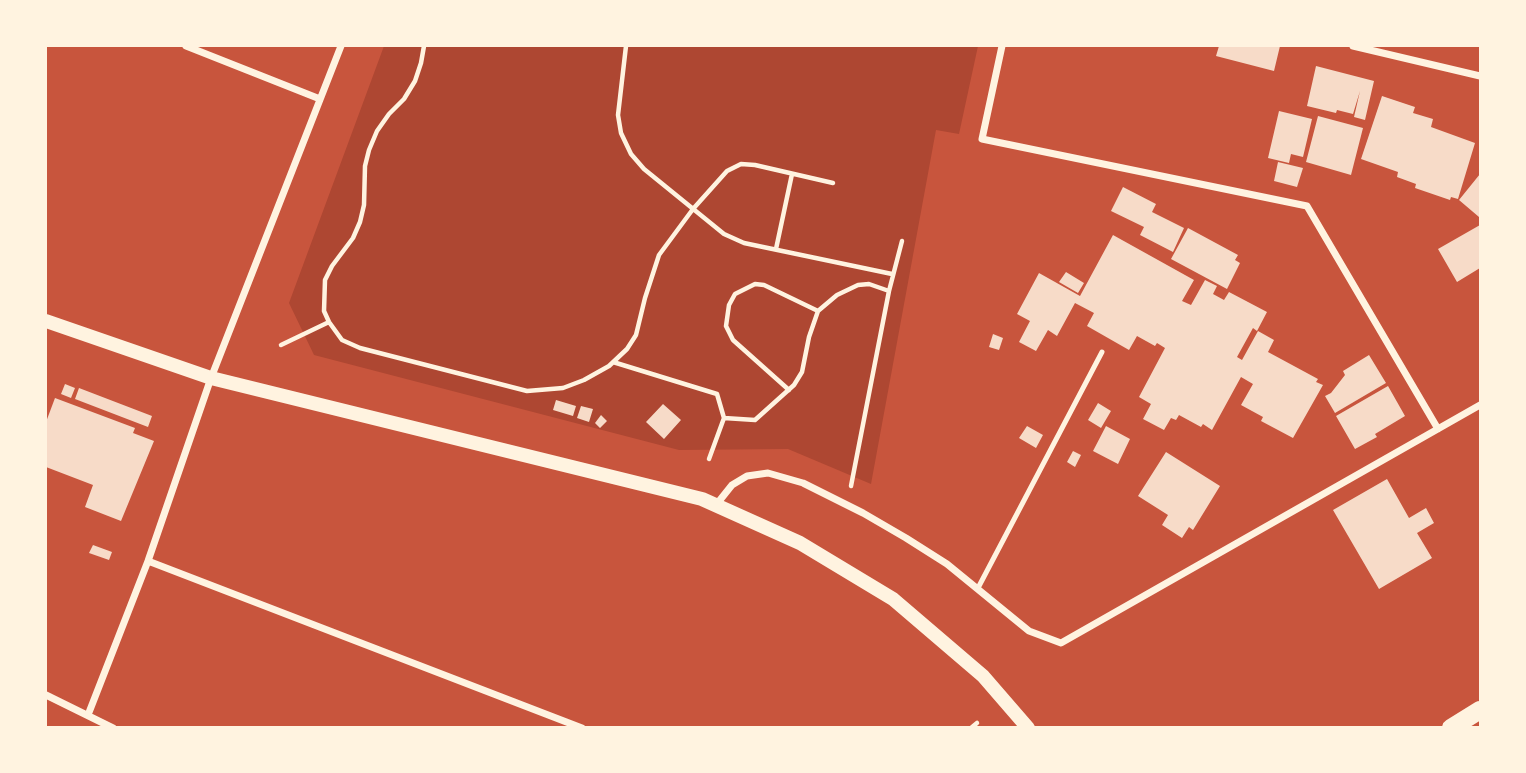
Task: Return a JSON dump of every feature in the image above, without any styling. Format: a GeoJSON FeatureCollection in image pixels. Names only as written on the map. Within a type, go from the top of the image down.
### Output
{"type":"FeatureCollection","features":[{"type":"Feature","properties":{"kind":"main road"},"geometry":{"type":"LineString","coordinates":[[46,321],[211,378],[688,496],[716,506],[800,543],[893,599],[983,676],[1028,727]]}},
{"type":"Feature","properties":{"kind":"main road"},"geometry":{"type":"LineString","coordinates":[[1451,727],[1480,710]]}},
{"type":"Feature","properties":{"kind":"street"},"geometry":{"type":"LineString","coordinates":[[186,46],[320,99]]}},
{"type":"Feature","properties":{"kind":"street"},"geometry":{"type":"LineString","coordinates":[[88,715],[148,561],[211,378],[341,46]]}},
{"type":"Feature","properties":{"kind":"street"},"geometry":{"type":"LineString","coordinates":[[1002,46],[982,139],[1307,206],[1438,429]]}},
{"type":"Feature","properties":{"kind":"street"},"geometry":{"type":"LineString","coordinates":[[1353,46],[1480,76]]}},
{"type":"Feature","properties":{"kind":"street"},"geometry":{"type":"LineString","coordinates":[[716,506],[732,485],[747,476],[768,473],[803,483],[906,538],[947,564],[1028,631],[1061,643],[1480,405]]}},
{"type":"Feature","properties":{"kind":"street"},"geometry":{"type":"LineString","coordinates":[[148,561],[582,727]]}},
{"type":"Feature","properties":{"kind":"street"},"geometry":{"type":"LineString","coordinates":[[46,695],[113,727]]}},
{"type":"Feature","properties":{"kind":"lane"},"geometry":{"type":"LineString","coordinates":[[978,588],[1102,352]]}},
{"type":"Feature","properties":{"kind":"path"},"geometry":{"type":"LineString","coordinates":[[424,46],[415,81],[404,99],[377,131],[369,149],[360,222],[353,238],[325,280],[324,311],[329,323],[342,340],[360,348],[527,391],[563,388],[584,380],[613,362],[627,349],[636,334],[659,255],[693,209],[727,171],[740,164],[755,165],[833,183]]}},
{"type":"Feature","properties":{"kind":"path"},"geometry":{"type":"LineString","coordinates":[[626,46],[618,116],[621,133],[631,154],[644,169],[724,234],[744,243],[892,274]]}},
{"type":"Feature","properties":{"kind":"path"},"geometry":{"type":"LineString","coordinates":[[776,250],[792,174]]}},
{"type":"Feature","properties":{"kind":"path"},"geometry":{"type":"LineString","coordinates":[[850,490],[892,274],[902,240]]}},
{"type":"Feature","properties":{"kind":"path"},"geometry":{"type":"LineString","coordinates":[[789,390],[733,340],[726,326],[729,305],[735,294],[755,284],[764,285],[818,311]]}},
{"type":"Feature","properties":{"kind":"path"},"geometry":{"type":"LineString","coordinates":[[724,418],[755,420],[789,390],[803,372],[809,337],[818,311],[837,295],[858,285],[869,284],[889,291]]}},
{"type":"Feature","properties":{"kind":"path"},"geometry":{"type":"LineString","coordinates":[[281,345],[329,323]]}},
{"type":"Feature","properties":{"kind":"path"},"geometry":{"type":"LineString","coordinates":[[613,362],[717,394],[724,418],[709,459]]}},
{"type":"Feature","properties":{"kind":"path"},"geometry":{"type":"LineString","coordinates":[[971,727],[977,723]]}},
{"type":"Feature","properties":{"kind":"shaded area"},"geometry":{"type":"Polygon","coordinates":[[[384,46],[978,46],[959,134],[936,130],[871,484],[788,449],[679,450],[314,355],[289,303],[384,46]]]}},
{"type":"Feature","properties":{"kind":"building"},"geometry":{"type":"Polygon","coordinates":[[[1219,46],[1280,46],[1274,71],[1216,56],[1219,46]]]}},
{"type":"Feature","properties":{"kind":"building"},"geometry":{"type":"Polygon","coordinates":[[[1316,66],[1374,81],[1365,120],[1354,117],[1360,91],[1353,114],[1307,106],[1316,66]]]}},
{"type":"Feature","properties":{"kind":"building"},"geometry":{"type":"Polygon","coordinates":[[[1382,96],[1415,107],[1413,113],[1433,119],[1431,127],[1475,143],[1458,199],[1451,197],[1450,200],[1415,188],[1416,184],[1397,177],[1398,172],[1361,159],[1382,96]]]}},
{"type":"Feature","properties":{"kind":"building"},"geometry":{"type":"Polygon","coordinates":[[[1279,111],[1312,119],[1303,157],[1291,154],[1289,163],[1268,158],[1279,111]]]}},
{"type":"Feature","properties":{"kind":"building"},"geometry":{"type":"Polygon","coordinates":[[[1318,116],[1363,128],[1351,175],[1306,162],[1318,116]]]}},
{"type":"Feature","properties":{"kind":"building"},"geometry":{"type":"Polygon","coordinates":[[[1278,162],[1303,168],[1297,187],[1274,181],[1278,162]]]}},
{"type":"Feature","properties":{"kind":"building"},"geometry":{"type":"Polygon","coordinates":[[[1480,174],[1480,216],[1479,217],[1459,200],[1480,174]]]}},
{"type":"Feature","properties":{"kind":"building"},"geometry":{"type":"Polygon","coordinates":[[[1123,187],[1156,204],[1152,212],[1184,228],[1173,252],[1140,235],[1144,227],[1111,211],[1123,187]]]}},
{"type":"Feature","properties":{"kind":"building"},"geometry":{"type":"Polygon","coordinates":[[[1480,225],[1480,268],[1457,282],[1438,249],[1480,225]]]}},
{"type":"Feature","properties":{"kind":"building"},"geometry":{"type":"Polygon","coordinates":[[[1188,228],[1238,255],[1235,260],[1240,263],[1227,289],[1171,259],[1188,228]]]}},
{"type":"Feature","properties":{"kind":"building"},"geometry":{"type":"Polygon","coordinates":[[[1113,235],[1194,280],[1182,301],[1191,305],[1205,280],[1217,286],[1213,294],[1224,300],[1229,292],[1267,312],[1257,331],[1253,328],[1237,357],[1242,360],[1258,331],[1274,340],[1268,352],[1318,379],[1316,382],[1323,385],[1293,438],[1261,421],[1263,417],[1241,405],[1253,384],[1241,377],[1212,430],[1179,415],[1176,420],[1171,418],[1164,430],[1143,419],[1151,404],[1139,397],[1165,348],[1157,343],[1155,346],[1137,336],[1129,350],[1087,326],[1094,313],[1075,303],[1057,336],[1048,330],[1036,351],[1019,342],[1030,321],[1017,314],[1039,273],[1080,296],[1113,235]]]}},
{"type":"Feature","properties":{"kind":"building"},"geometry":{"type":"Polygon","coordinates":[[[1066,272],[1084,283],[1078,293],[1059,282],[1066,272]]]}},
{"type":"Feature","properties":{"kind":"building"},"geometry":{"type":"Polygon","coordinates":[[[993,334],[1003,338],[999,350],[989,347],[993,334]]]}},
{"type":"Feature","properties":{"kind":"building"},"geometry":{"type":"Polygon","coordinates":[[[1369,355],[1386,383],[1335,413],[1325,396],[1331,393],[1345,375],[1343,371],[1369,355]]]}},
{"type":"Feature","properties":{"kind":"building"},"geometry":{"type":"Polygon","coordinates":[[[65,384],[75,388],[71,398],[61,394],[65,384]]]}},
{"type":"Feature","properties":{"kind":"building"},"geometry":{"type":"Polygon","coordinates":[[[1388,386],[1405,416],[1375,434],[1377,437],[1355,449],[1336,416],[1388,386]]]}},
{"type":"Feature","properties":{"kind":"building"},"geometry":{"type":"Polygon","coordinates":[[[79,388],[152,416],[148,427],[75,399],[79,388]]]}},
{"type":"Feature","properties":{"kind":"building"},"geometry":{"type":"Polygon","coordinates":[[[55,398],[135,428],[133,433],[154,441],[121,521],[85,507],[93,485],[46,467],[46,422],[55,398]]]}},
{"type":"Feature","properties":{"kind":"building"},"geometry":{"type":"Polygon","coordinates":[[[556,400],[576,406],[573,416],[553,410],[556,400]]]}},
{"type":"Feature","properties":{"kind":"building"},"geometry":{"type":"Polygon","coordinates":[[[1098,403],[1111,411],[1101,428],[1088,420],[1098,403]]]}},
{"type":"Feature","properties":{"kind":"building"},"geometry":{"type":"Polygon","coordinates":[[[663,404],[681,420],[664,439],[646,422],[663,404]]]}},
{"type":"Feature","properties":{"kind":"building"},"geometry":{"type":"Polygon","coordinates":[[[581,406],[593,409],[589,422],[577,418],[581,406]]]}},
{"type":"Feature","properties":{"kind":"building"},"geometry":{"type":"Polygon","coordinates":[[[601,415],[607,421],[600,428],[595,423],[601,415]]]}},
{"type":"Feature","properties":{"kind":"building"},"geometry":{"type":"Polygon","coordinates":[[[1027,426],[1043,435],[1036,448],[1019,438],[1027,426]]]}},
{"type":"Feature","properties":{"kind":"building"},"geometry":{"type":"Polygon","coordinates":[[[1106,426],[1130,439],[1118,464],[1093,451],[1106,426]]]}},
{"type":"Feature","properties":{"kind":"building"},"geometry":{"type":"Polygon","coordinates":[[[1073,451],[1081,455],[1075,467],[1067,462],[1073,451]]]}},
{"type":"Feature","properties":{"kind":"building"},"geometry":{"type":"Polygon","coordinates":[[[1166,452],[1220,486],[1193,530],[1189,527],[1182,538],[1162,525],[1168,515],[1138,496],[1166,452]]]}},
{"type":"Feature","properties":{"kind":"building"},"geometry":{"type":"Polygon","coordinates":[[[1387,479],[1409,518],[1426,508],[1434,523],[1417,533],[1432,558],[1379,589],[1333,510],[1387,479]]]}},
{"type":"Feature","properties":{"kind":"building"},"geometry":{"type":"Polygon","coordinates":[[[93,545],[112,552],[109,560],[89,553],[93,545]]]}}]}
